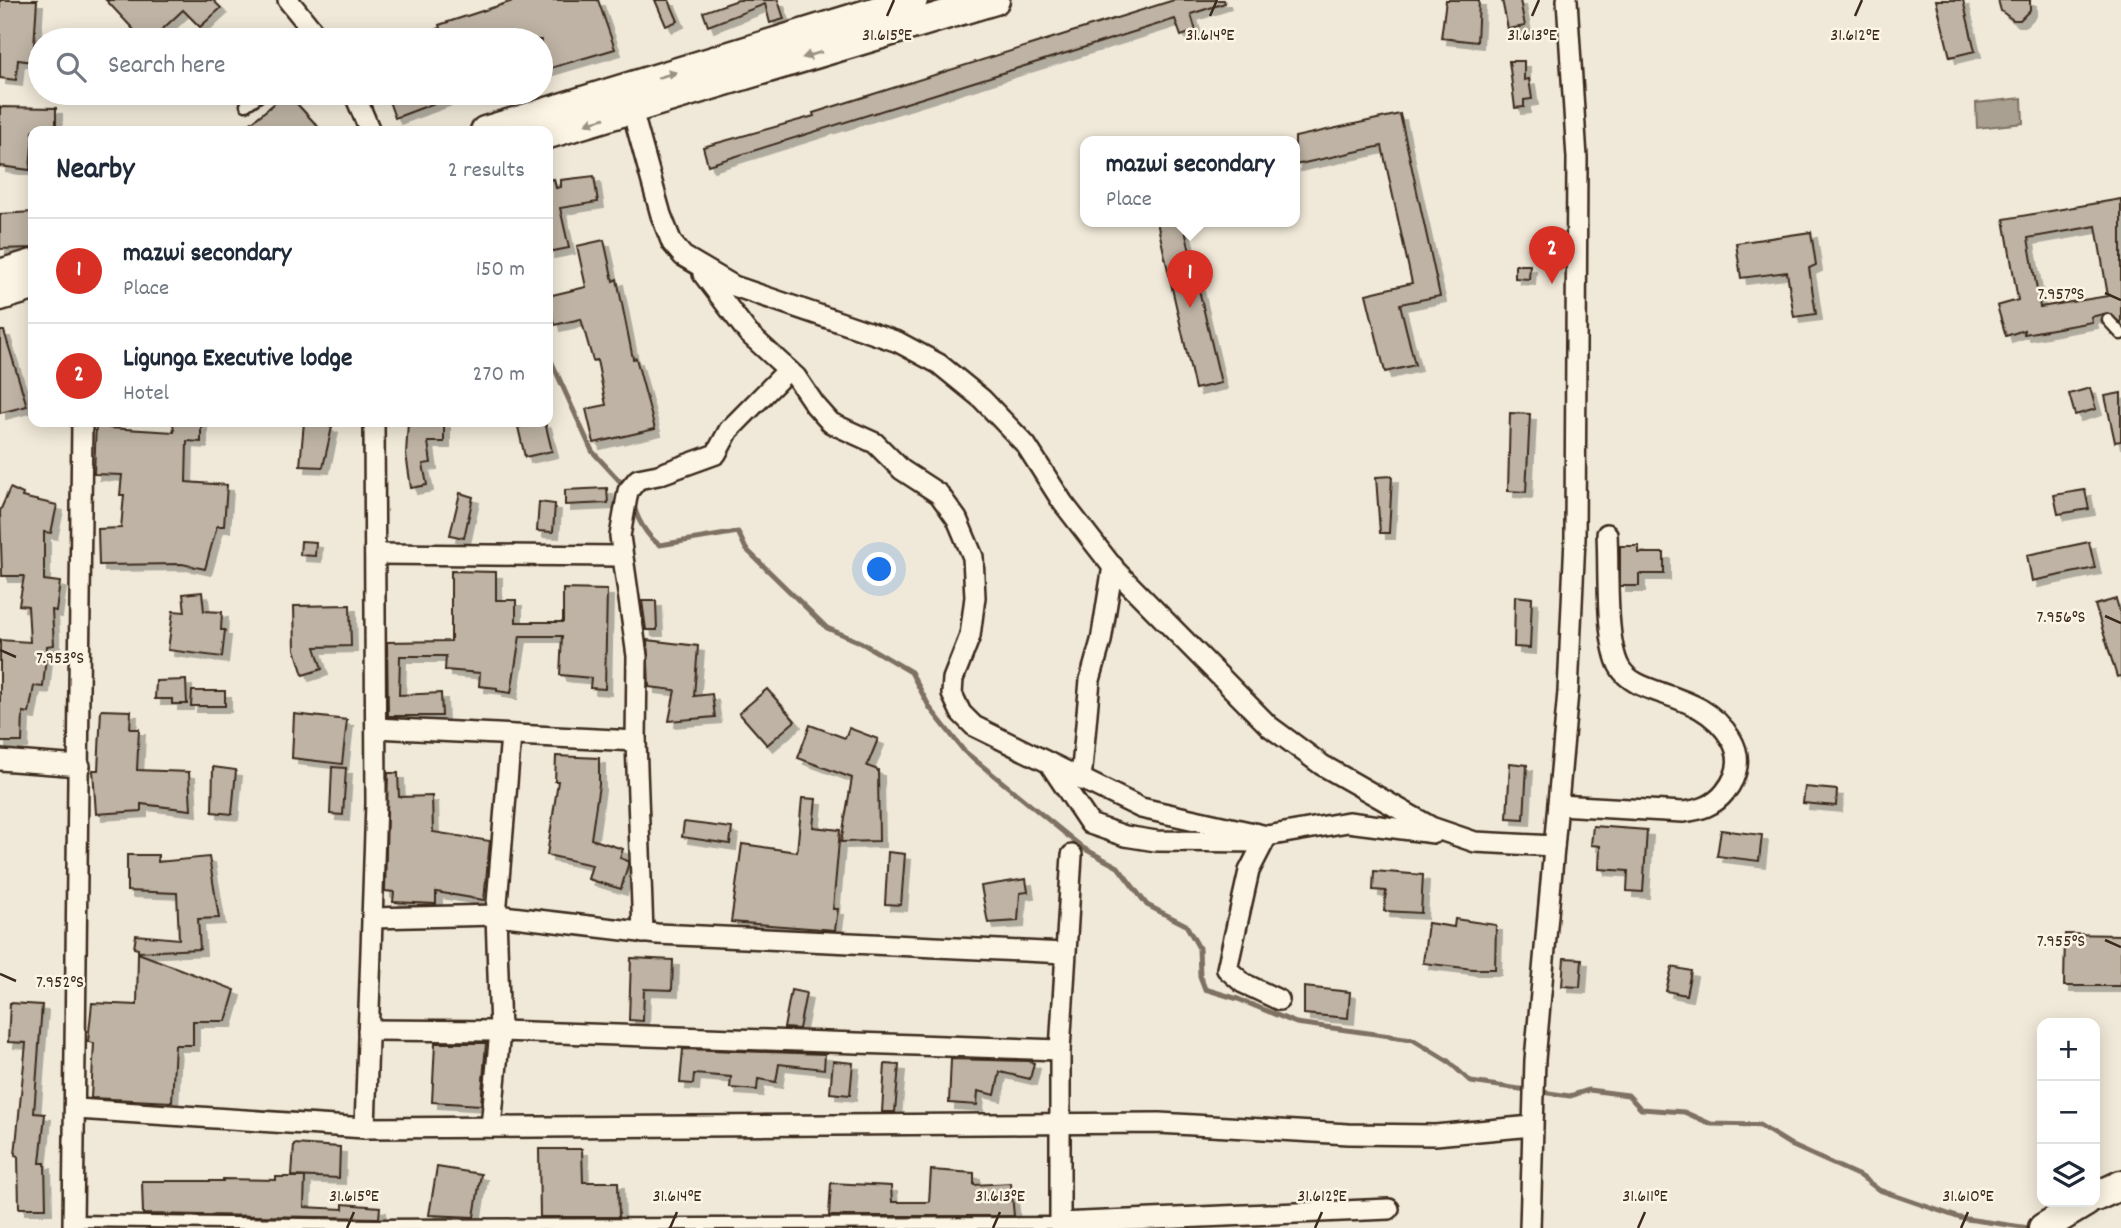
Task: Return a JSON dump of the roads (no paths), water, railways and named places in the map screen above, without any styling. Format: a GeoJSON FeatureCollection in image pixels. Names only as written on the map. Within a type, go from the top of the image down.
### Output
{"type":"FeatureCollection","features":[{"type":"Feature","properties":{"kind":"main road"},"geometry":{"type":"LineString","coordinates":[[501,126],[913,0]]}},
{"type":"Feature","properties":{"kind":"main road"},"geometry":{"type":"LineString","coordinates":[[553,133],[995,0]]}},
{"type":"Feature","properties":{"kind":"main road"},"geometry":{"type":"LineString","coordinates":[[0,274],[28,266]]}},
{"type":"Feature","properties":{"kind":"main road"},"geometry":{"type":"LineString","coordinates":[[0,296],[28,288]]}},
{"type":"Feature","properties":{"kind":"main road"},"geometry":{"type":"LineString","coordinates":[[2100,1195],[2121,1185]]}},
{"type":"Feature","properties":{"kind":"main road"},"geometry":{"type":"LineString","coordinates":[[2046,1226],[2078,1207]]}},
{"type":"Feature","properties":{"kind":"street"},"geometry":{"type":"LineString","coordinates":[[288,0],[310,28]]}},
{"type":"Feature","properties":{"kind":"street"},"geometry":{"type":"LineString","coordinates":[[1530,1228],[1535,1060],[1567,692],[1576,510],[1577,158],[1567,0]]}},
{"type":"Feature","properties":{"kind":"street"},"geometry":{"type":"LineString","coordinates":[[359,105],[368,126]]}},
{"type":"Feature","properties":{"kind":"street"},"geometry":{"type":"LineString","coordinates":[[632,110],[661,215],[672,243],[697,265],[734,286],[898,342],[939,364],[982,399],[1026,446],[1063,503],[1113,566],[1269,726],[1331,770],[1407,815],[1456,836],[1475,842],[1508,846],[1554,846]]}},
{"type":"Feature","properties":{"kind":"street"},"geometry":{"type":"LineString","coordinates":[[697,265],[748,333],[788,370],[831,423],[875,443],[902,470],[939,494],[957,519],[973,557],[975,597],[970,636],[953,679],[952,694],[961,713],[974,726],[1141,808],[1266,839]]}},
{"type":"Feature","properties":{"kind":"street"},"geometry":{"type":"LineString","coordinates":[[643,933],[636,741],[637,656],[622,556],[622,517],[633,482],[716,454],[729,430],[788,370]]}},
{"type":"Feature","properties":{"kind":"street"},"geometry":{"type":"LineString","coordinates":[[73,1225],[77,1109],[82,427]]}},
{"type":"Feature","properties":{"kind":"street"},"geometry":{"type":"LineString","coordinates":[[365,1128],[376,728],[374,427]]}},
{"type":"Feature","properties":{"kind":"street"},"geometry":{"type":"LineString","coordinates":[[1558,805],[1683,812],[1700,810],[1724,795],[1739,763],[1736,747],[1712,714],[1679,697],[1643,688],[1619,668],[1612,634],[1607,534]]}},
{"type":"Feature","properties":{"kind":"street"},"geometry":{"type":"LineString","coordinates":[[375,554],[622,556]]}},
{"type":"Feature","properties":{"kind":"street"},"geometry":{"type":"LineString","coordinates":[[1081,780],[1090,680],[1106,618],[1113,566]]}},
{"type":"Feature","properties":{"kind":"street"},"geometry":{"type":"LineString","coordinates":[[376,728],[636,741]]}},
{"type":"Feature","properties":{"kind":"street"},"geometry":{"type":"LineString","coordinates":[[491,1127],[500,1031],[496,915],[511,735]]}},
{"type":"Feature","properties":{"kind":"street"},"geometry":{"type":"LineString","coordinates":[[0,760],[80,766]]}},
{"type":"Feature","properties":{"kind":"street"},"geometry":{"type":"LineString","coordinates":[[1048,762],[1090,824],[1125,836],[1156,841],[1266,839],[1348,822],[1456,836]]}},
{"type":"Feature","properties":{"kind":"street"},"geometry":{"type":"LineString","coordinates":[[1266,839],[1249,871],[1227,969],[1243,983],[1279,1000]]}},
{"type":"Feature","properties":{"kind":"street"},"geometry":{"type":"LineString","coordinates":[[1072,855],[1060,1050],[1059,1226],[1389,1209]]}},
{"type":"Feature","properties":{"kind":"street"},"geometry":{"type":"LineString","coordinates":[[372,918],[496,915],[643,933],[1065,953]]}},
{"type":"Feature","properties":{"kind":"street"},"geometry":{"type":"LineString","coordinates":[[369,1030],[500,1031],[1060,1050]]}},
{"type":"Feature","properties":{"kind":"street"},"geometry":{"type":"LineString","coordinates":[[77,1109],[365,1128],[1159,1123],[1422,1135],[1532,1126]]}},
{"type":"Feature","properties":{"kind":"lane"},"geometry":{"type":"LineString","coordinates":[[2108,320],[2121,334]]}},
{"type":"Feature","properties":{"kind":"lane"},"geometry":{"type":"LineString","coordinates":[[73,1225],[1059,1226]]}},
{"type":"Feature","properties":{"kind":"waterway"},"geometry":{"type":"LineString","coordinates":[[553,365],[592,451],[627,489]]}},
{"type":"Feature","properties":{"kind":"waterway"},"geometry":{"type":"LineString","coordinates":[[634,503],[643,527],[660,545],[738,532],[746,549],[827,628],[860,642],[911,672],[930,708],[964,751],[1083,848],[1118,867],[1147,905],[1186,925],[1199,948],[1200,976],[1205,989],[1238,999],[1296,1023],[1412,1039],[1448,1061],[1471,1082],[1570,1096],[1589,1090],[1628,1095],[1641,1109],[1684,1112],[1711,1124],[1759,1125],[1793,1146],[1862,1177],[1879,1190],[1960,1218],[2029,1228]]}},
{"type":"Feature","properties":{"kind":"place","name":"Ligunga Executive lodge"},"geometry":{"type":"Point","coordinates":[1552,284]}},
{"type":"Feature","properties":{"kind":"place","name":"mazwi secondary"},"geometry":{"type":"Point","coordinates":[1190,308]}}]}
